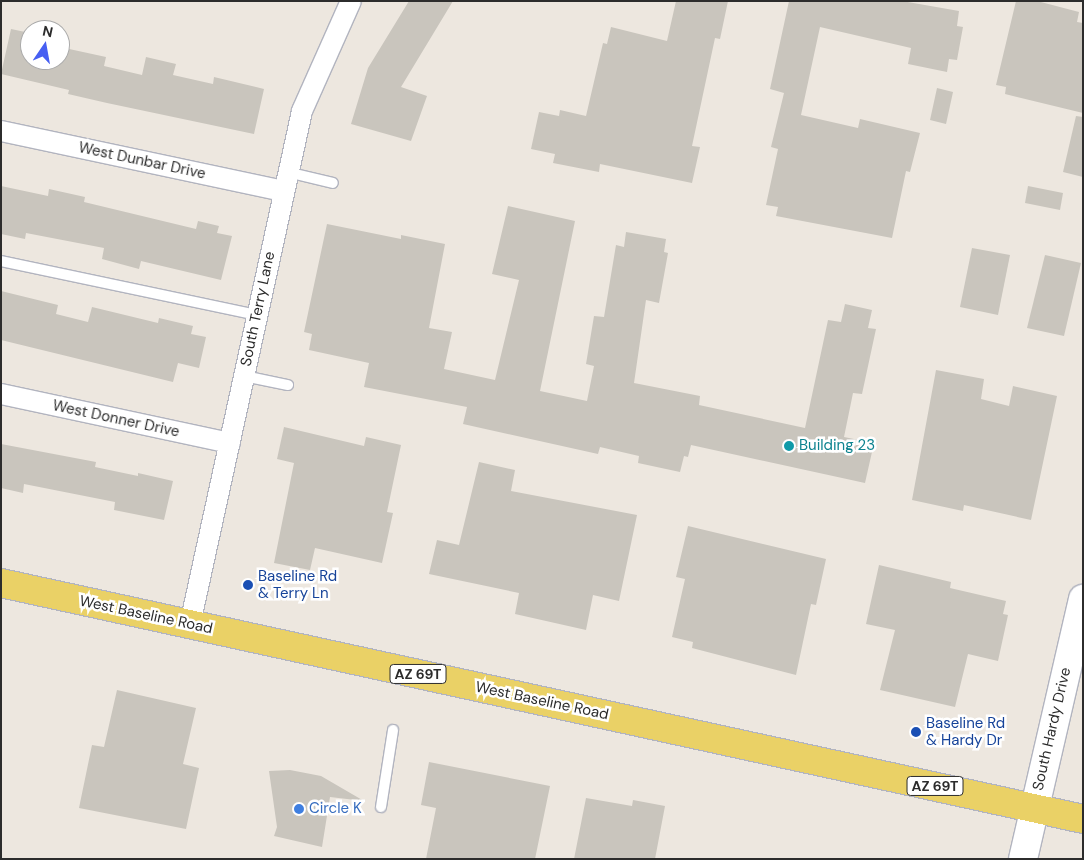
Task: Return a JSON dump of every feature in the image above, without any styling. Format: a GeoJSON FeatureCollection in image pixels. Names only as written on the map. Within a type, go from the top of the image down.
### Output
{"type":"FeatureCollection","features":[{"type":"Feature","properties":{"kind":"main road","name":"West Baseline Road"},"geometry":{"type":"LineString","coordinates":[[1,583],[1083,819]]}},
{"type":"Feature","properties":{"kind":"street","name":"South Terry Lane"},"geometry":{"type":"LineString","coordinates":[[190,624],[285,181],[314,81],[351,1]]}},
{"type":"Feature","properties":{"kind":"street","name":"West Dunbar Drive"},"geometry":{"type":"LineString","coordinates":[[1,131],[285,181]]}},
{"type":"Feature","properties":{"kind":"street","name":"West Donner Drive"},"geometry":{"type":"LineString","coordinates":[[1,394],[230,443]]}},
{"type":"Feature","properties":{"kind":"street","name":"South Hardy Drive"},"geometry":{"type":"LineString","coordinates":[[1023,859],[1083,599]]}},
{"type":"Feature","properties":{"kind":"lane"},"geometry":{"type":"LineString","coordinates":[[285,181],[333,183]]}},
{"type":"Feature","properties":{"kind":"lane"},"geometry":{"type":"LineString","coordinates":[[1,261],[257,315]]}},
{"type":"Feature","properties":{"kind":"lane"},"geometry":{"type":"LineString","coordinates":[[244,376],[288,385]]}},
{"type":"Feature","properties":{"kind":"lane"},"geometry":{"type":"LineString","coordinates":[[381,807],[393,730]]}},
{"type":"Feature","properties":{"kind":"building"},"geometry":{"type":"Polygon","coordinates":[[[409,1],[453,1],[401,87],[427,96],[411,141],[351,124],[368,68],[409,1]]]}},
{"type":"Feature","properties":{"kind":"building"},"geometry":{"type":"Polygon","coordinates":[[[676,1],[728,1],[720,39],[715,38],[692,146],[700,147],[692,183],[600,164],[599,172],[553,163],[555,154],[531,149],[539,112],[559,116],[560,110],[586,116],[603,43],[607,44],[611,27],[667,41],[676,1]]]}},
{"type":"Feature","properties":{"kind":"building"},"geometry":{"type":"Polygon","coordinates":[[[789,1],[902,1],[959,11],[957,26],[963,27],[957,60],[949,59],[947,72],[908,64],[911,48],[820,27],[801,115],[858,128],[860,119],[920,133],[910,172],[906,171],[892,238],[776,216],[778,207],[766,205],[778,149],[771,147],[784,93],[770,89],[789,1]]]}},
{"type":"Feature","properties":{"kind":"building"},"geometry":{"type":"Polygon","coordinates":[[[1016,1],[1037,1],[1079,12],[1077,22],[1083,23],[1083,113],[1005,94],[1006,87],[996,85],[1016,1]]]}},
{"type":"Feature","properties":{"kind":"building"},"geometry":{"type":"Polygon","coordinates":[[[11,29],[20,31],[20,70],[70,70],[70,49],[106,57],[104,66],[142,75],[146,57],[176,64],[173,75],[213,84],[214,77],[264,89],[254,134],[68,94],[69,90],[1,74],[11,29]]]}},
{"type":"Feature","properties":{"kind":"building"},"geometry":{"type":"Polygon","coordinates":[[[937,88],[953,92],[946,124],[930,120],[937,88]]]}},
{"type":"Feature","properties":{"kind":"building"},"geometry":{"type":"Polygon","coordinates":[[[1076,116],[1083,117],[1083,177],[1063,172],[1076,116]]]}},
{"type":"Feature","properties":{"kind":"building"},"geometry":{"type":"Polygon","coordinates":[[[1,186],[48,196],[49,189],[85,197],[84,202],[196,229],[198,221],[219,226],[217,233],[232,236],[221,280],[141,261],[139,269],[102,259],[104,248],[26,233],[25,239],[1,234],[1,186]]]}},
{"type":"Feature","properties":{"kind":"building"},"geometry":{"type":"Polygon","coordinates":[[[1028,186],[1063,193],[1060,210],[1025,203],[1028,186]]]}},
{"type":"Feature","properties":{"kind":"building"},"geometry":{"type":"Polygon","coordinates":[[[508,206],[575,221],[540,391],[587,401],[594,366],[586,364],[594,316],[604,317],[616,245],[624,247],[626,232],[666,239],[664,252],[668,253],[659,303],[646,300],[634,383],[700,396],[699,405],[805,428],[828,320],[841,322],[845,304],[872,310],[868,328],[876,329],[862,394],[853,393],[844,437],[874,443],[865,483],[691,445],[688,457],[684,456],[680,472],[638,463],[639,456],[600,447],[598,454],[463,424],[467,407],[364,387],[369,363],[309,350],[312,334],[304,332],[327,224],[401,239],[401,235],[445,244],[429,328],[452,332],[444,369],[495,380],[519,280],[492,274],[508,206]]]}},
{"type":"Feature","properties":{"kind":"building"},"geometry":{"type":"Polygon","coordinates":[[[972,248],[1010,255],[998,315],[960,307],[972,248]]]}},
{"type":"Feature","properties":{"kind":"building"},"geometry":{"type":"Polygon","coordinates":[[[1045,255],[1081,263],[1064,336],[1027,328],[1045,255]]]}},
{"type":"Feature","properties":{"kind":"building"},"geometry":{"type":"Polygon","coordinates":[[[1,291],[58,305],[56,314],[88,322],[92,307],[158,323],[159,318],[193,326],[191,334],[206,337],[199,368],[178,363],[173,382],[1,340],[1,291]]]}},
{"type":"Feature","properties":{"kind":"building"},"geometry":{"type":"Polygon","coordinates":[[[936,370],[984,379],[981,399],[1009,406],[1013,386],[1057,396],[1031,520],[964,505],[963,511],[912,500],[936,370]]]}},
{"type":"Feature","properties":{"kind":"building"},"geometry":{"type":"Polygon","coordinates":[[[284,427],[364,446],[366,437],[401,445],[387,512],[393,513],[382,563],[315,548],[310,570],[274,563],[294,463],[277,459],[284,427]]]}},
{"type":"Feature","properties":{"kind":"building"},"geometry":{"type":"Polygon","coordinates":[[[1,444],[96,462],[95,467],[138,476],[138,473],[173,481],[164,520],[114,510],[115,502],[24,484],[23,493],[1,488],[1,444]]]}},
{"type":"Feature","properties":{"kind":"building"},"geometry":{"type":"Polygon","coordinates":[[[479,462],[515,470],[511,491],[637,515],[619,601],[593,595],[586,630],[515,614],[519,593],[429,574],[437,540],[459,545],[479,462]]]}},
{"type":"Feature","properties":{"kind":"building"},"geometry":{"type":"Polygon","coordinates":[[[688,526],[826,559],[816,605],[811,604],[796,675],[692,648],[693,642],[672,637],[685,579],[676,577],[688,526]]]}},
{"type":"Feature","properties":{"kind":"building"},"geometry":{"type":"Polygon","coordinates":[[[879,565],[951,582],[950,588],[1006,601],[1003,614],[1008,615],[998,661],[968,654],[955,707],[880,690],[895,630],[866,624],[879,565]]]}},
{"type":"Feature","properties":{"kind":"building"},"geometry":{"type":"Polygon","coordinates":[[[117,690],[196,708],[183,764],[199,768],[186,829],[79,808],[92,745],[104,747],[117,690]]]}},
{"type":"Feature","properties":{"kind":"building"},"geometry":{"type":"Polygon","coordinates":[[[429,762],[550,786],[535,859],[426,859],[436,808],[421,805],[429,762]]]}},
{"type":"Feature","properties":{"kind":"building","name":"Circle K"},"geometry":{"type":"Polygon","coordinates":[[[290,770],[321,776],[364,801],[330,797],[322,847],[274,836],[277,827],[269,771],[290,770]]]}},
{"type":"Feature","properties":{"kind":"building"},"geometry":{"type":"Polygon","coordinates":[[[586,798],[632,806],[633,800],[665,806],[655,859],[574,859],[586,798]]]}},
{"type":"Feature","properties":{"kind":"place","name":"Building 23"},"geometry":{"type":"Point","coordinates":[789,446]}},
{"type":"Feature","properties":{"kind":"place","name":"Baseline Rd & Terry Ln"},"geometry":{"type":"Point","coordinates":[248,585]}},
{"type":"Feature","properties":{"kind":"place","name":"Baseline Rd & Hardy Dr"},"geometry":{"type":"Point","coordinates":[916,732]}},
{"type":"Feature","properties":{"kind":"place","name":"Circle K"},"geometry":{"type":"Point","coordinates":[299,809]}}]}
